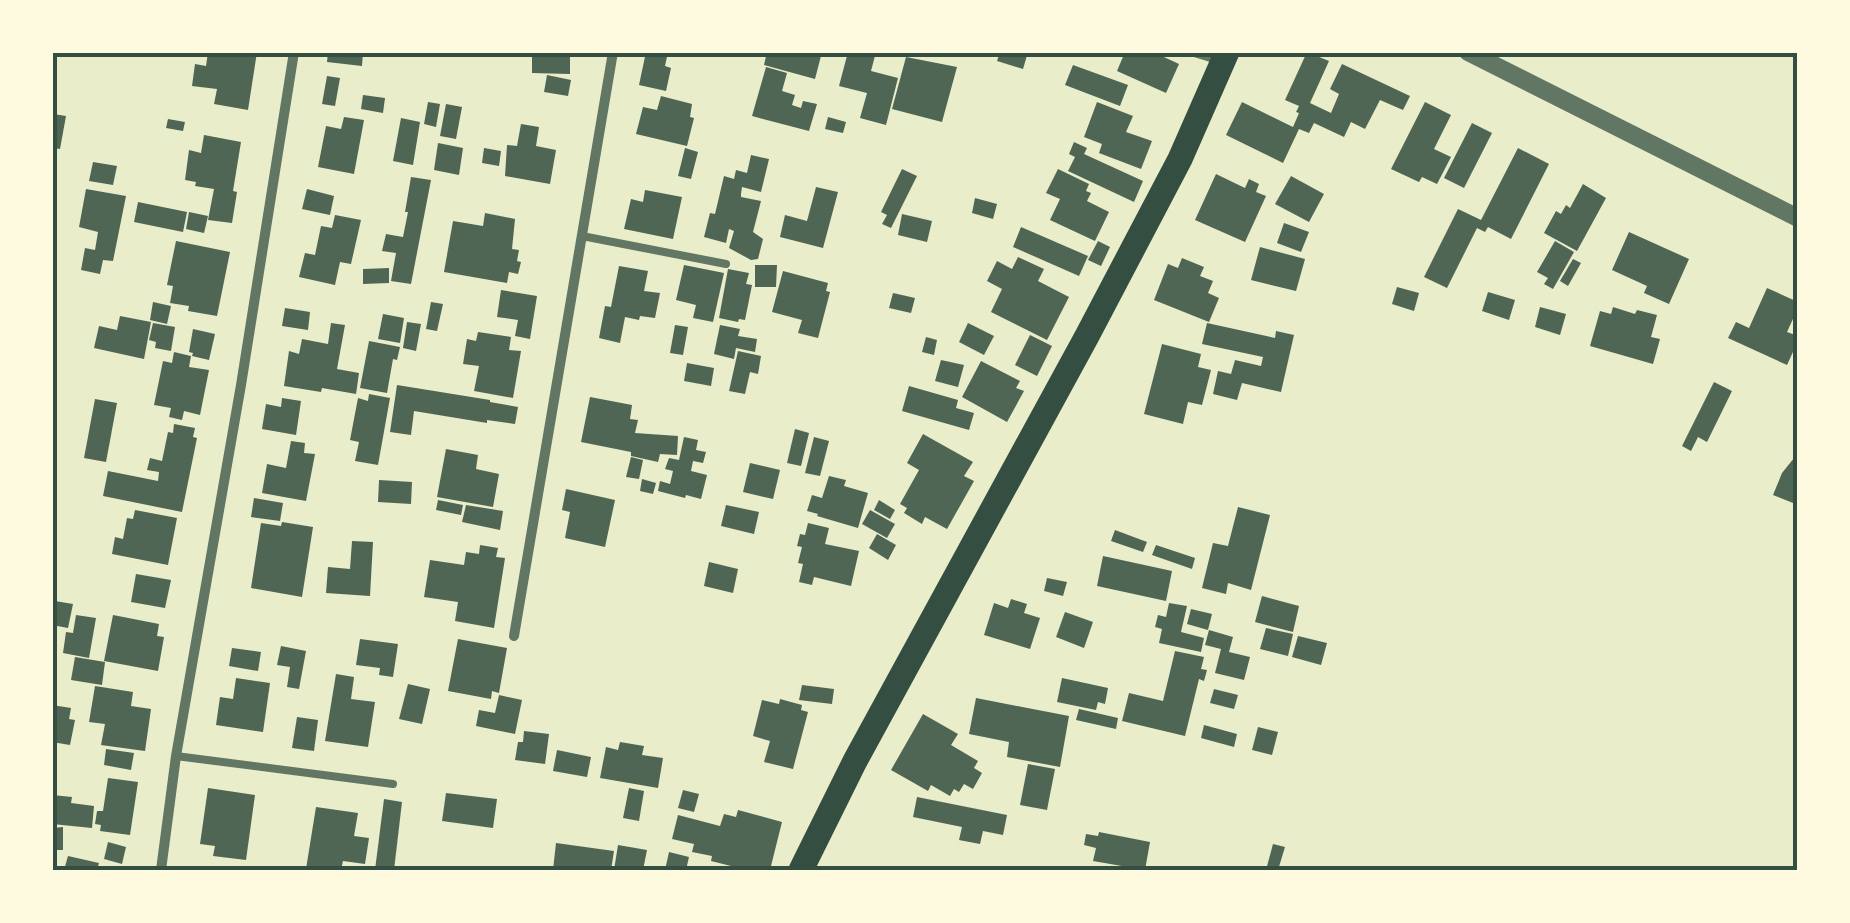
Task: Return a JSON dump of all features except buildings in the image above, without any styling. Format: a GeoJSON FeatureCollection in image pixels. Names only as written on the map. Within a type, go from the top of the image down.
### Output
{"type":"FeatureCollection","features":[{"type":"Feature","properties":{"kind":"main road"},"geometry":{"type":"LineString","coordinates":[[801,870],[855,761],[1170,177],[1225,57]]}},
{"type":"Feature","properties":{"kind":"street"},"geometry":{"type":"LineString","coordinates":[[161,870],[176,756],[294,52]]}},
{"type":"Feature","properties":{"kind":"street"},"geometry":{"type":"LineString","coordinates":[[514,636],[613,52]]}},
{"type":"Feature","properties":{"kind":"street"},"geometry":{"type":"LineString","coordinates":[[1468,52],[1798,218]]}},
{"type":"Feature","properties":{"kind":"lane"},"geometry":{"type":"LineString","coordinates":[[1191,52],[1225,57]]}},
{"type":"Feature","properties":{"kind":"lane"},"geometry":{"type":"LineString","coordinates":[[582,236],[726,264]]}},
{"type":"Feature","properties":{"kind":"lane"},"geometry":{"type":"LineString","coordinates":[[176,756],[393,784]]}}]}
